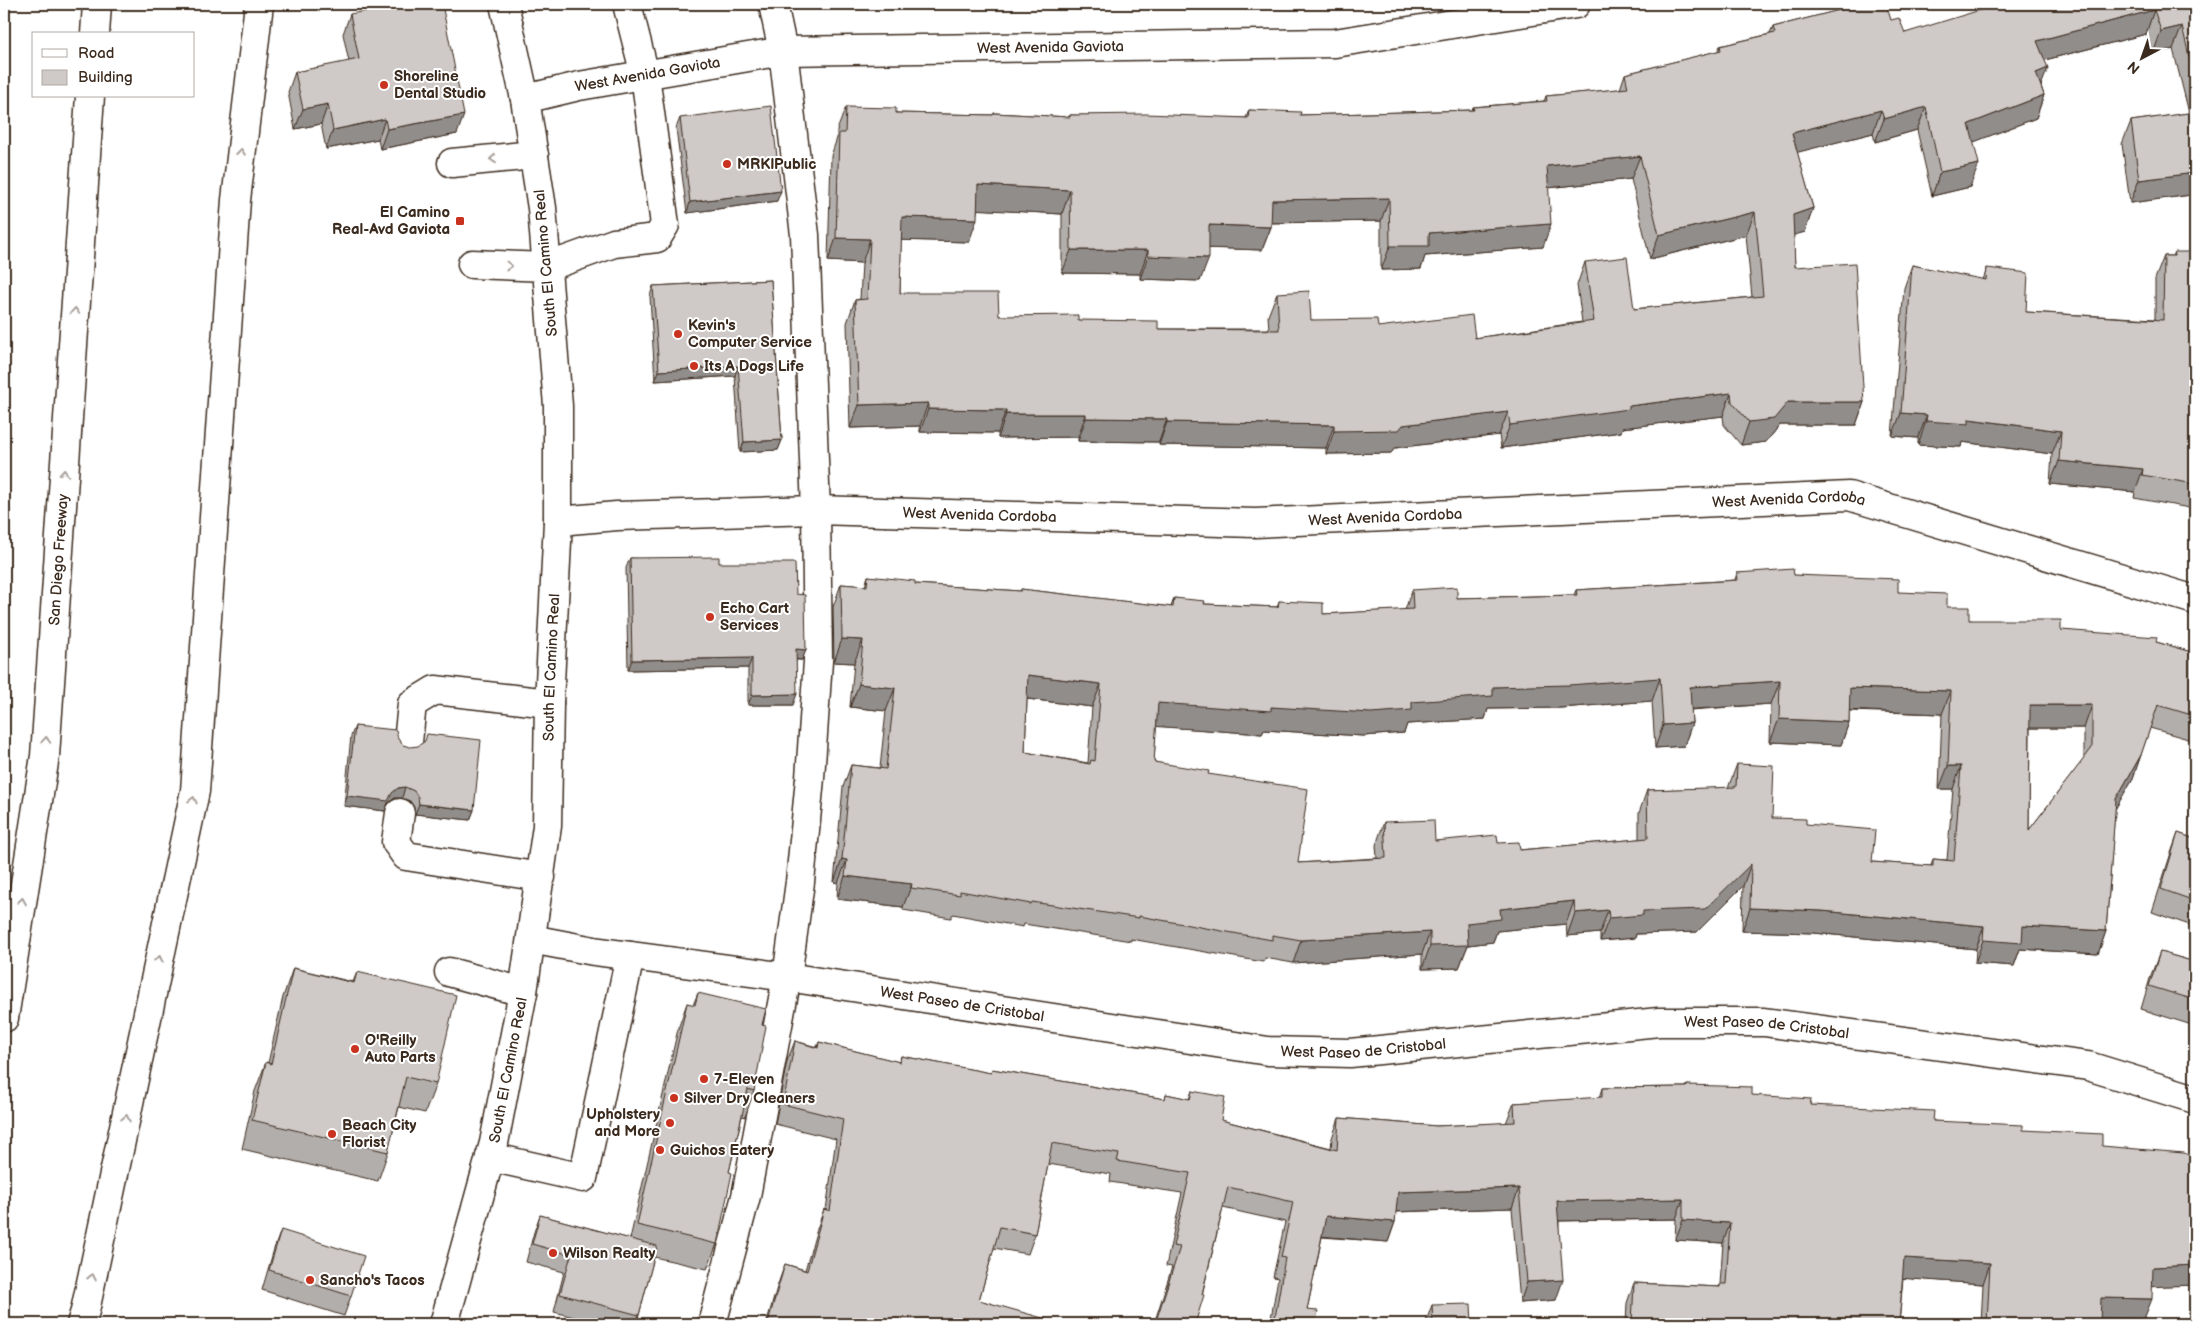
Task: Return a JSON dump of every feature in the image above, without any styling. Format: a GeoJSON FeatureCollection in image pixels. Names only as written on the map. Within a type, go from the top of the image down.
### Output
{"type":"FeatureCollection","features":[{"type":"Feature","properties":{"kind":"main road"},"geometry":{"type":"LineString","coordinates":[[95,32],[97,4]]}},
{"type":"Feature","properties":{"kind":"main road"},"geometry":{"type":"LineString","coordinates":[[81,1324],[195,791],[236,200],[259,4]]}},
{"type":"Feature","properties":{"kind":"main road","name":"South El Camino Real"},"geometry":{"type":"LineString","coordinates":[[444,1324],[490,1157],[523,992],[547,826],[549,703],[558,521],[558,406],[542,208],[525,99],[504,4]]}},
{"type":"Feature","properties":{"kind":"main road"},"geometry":{"type":"LineString","coordinates":[[472,264],[547,266],[614,243],[657,238],[665,225],[645,75],[626,4]]}},
{"type":"Feature","properties":{"kind":"main road"},"geometry":{"type":"LineString","coordinates":[[712,1324],[746,1196],[787,977],[800,882],[818,661],[816,510],[804,235],[783,51],[773,4]]}},
{"type":"Feature","properties":{"kind":"main road","name":"West Avenida Gaviota"},"geometry":{"type":"LineString","coordinates":[[525,99],[579,86],[783,51],[1335,43],[1576,4]]}},
{"type":"Feature","properties":{"kind":"main road","name":"San Diego Freeway"},"geometry":{"type":"LineString","coordinates":[[4,1018],[45,756],[90,98]]}},
{"type":"Feature","properties":{"kind":"main road"},"geometry":{"type":"LineString","coordinates":[[452,163],[534,155]]}},
{"type":"Feature","properties":{"kind":"main road","name":"West Avenida Cordoba"},"geometry":{"type":"LineString","coordinates":[[558,521],[617,516],[816,510],[1255,523],[1849,496],[2195,600]]}},
{"type":"Feature","properties":{"kind":"main road"},"geometry":{"type":"LineString","coordinates":[[408,742],[412,704],[435,690],[549,703]]}},
{"type":"Feature","properties":{"kind":"main road"},"geometry":{"type":"LineString","coordinates":[[400,812],[396,842],[406,856],[541,877]]}},
{"type":"Feature","properties":{"kind":"main road","name":"West Paseo de Cristobal"},"geometry":{"type":"LineString","coordinates":[[531,939],[630,956],[787,977],[1268,1051],[1350,1053],[1659,1022],[1764,1022],[2088,1066],[2195,1099]]}},
{"type":"Feature","properties":{"kind":"main road"},"geometry":{"type":"LineString","coordinates":[[490,1157],[583,1178],[630,956]]}},
{"type":"Feature","properties":{"kind":"main road"},"geometry":{"type":"LineString","coordinates":[[449,972],[523,992]]}},
{"type":"Feature","properties":{"kind":"building","name":"Shoreline Dental Studio"},"geometry":{"type":"Polygon","coordinates":[[[404,4],[442,4],[464,115],[387,129],[385,119],[333,130],[328,104],[303,109],[295,72],[359,59],[350,14],[404,4]]]}},
{"type":"Feature","properties":{"kind":"building"},"geometry":{"type":"Polygon","coordinates":[[[1850,4],[1886,4],[1891,20],[1899,18],[1905,33],[2000,4],[2195,4],[2195,82],[2182,26],[2161,31],[2154,10],[2037,41],[2048,68],[2036,73],[2044,95],[1969,124],[1979,164],[1940,172],[1926,107],[1884,119],[1881,110],[1792,133],[1813,208],[1793,215],[1795,267],[1855,263],[1864,402],[1788,402],[1774,419],[1749,422],[1732,402],[1731,393],[1629,406],[1629,409],[1510,425],[1508,412],[1403,425],[1399,430],[1334,431],[1334,425],[1167,422],[1167,419],[1086,418],[1086,414],[1006,414],[1006,410],[928,409],[928,403],[859,405],[855,300],[867,299],[870,239],[836,238],[839,133],[845,133],[846,107],[896,108],[896,113],[993,115],[994,113],[1070,117],[1070,115],[1146,114],[1248,118],[1249,110],[1301,112],[1300,115],[1474,110],[1473,107],[1547,101],[1546,96],[1628,88],[1625,74],[1721,50],[1720,46],[1775,33],[1773,27],[1851,7],[1850,4]],[[1640,156],[1547,166],[1551,224],[1429,233],[1429,246],[1390,246],[1389,198],[1272,200],[1271,227],[1209,225],[1209,258],[1148,256],[1148,250],[1071,250],[1070,190],[978,185],[977,219],[902,217],[900,293],[998,293],[999,316],[1078,315],[1078,320],[1158,321],[1158,329],[1279,330],[1277,293],[1309,291],[1311,320],[1377,319],[1378,327],[1472,315],[1475,338],[1594,321],[1585,262],[1627,257],[1634,309],[1763,296],[1755,212],[1659,235],[1640,156]]]}},
{"type":"Feature","properties":{"kind":"building","name":"MRK|Public"},"geometry":{"type":"Polygon","coordinates":[[[771,106],[781,191],[690,202],[680,118],[771,106]]]}},
{"type":"Feature","properties":{"kind":"building"},"geometry":{"type":"Polygon","coordinates":[[[2195,112],[2195,173],[2139,180],[2131,121],[2195,112]]]}},
{"type":"Feature","properties":{"kind":"building"},"geometry":{"type":"Polygon","coordinates":[[[2175,252],[2195,252],[2195,484],[2142,475],[2143,469],[2059,461],[2061,431],[1969,419],[1969,424],[1926,421],[1927,415],[1901,413],[1912,265],[1986,280],[1987,268],[2028,273],[2026,312],[2163,320],[2164,256],[2174,256],[2175,252]]]}},
{"type":"Feature","properties":{"kind":"building"},"geometry":{"type":"Polygon","coordinates":[[[771,280],[782,440],[744,442],[738,366],[659,371],[653,286],[771,280]]]}},
{"type":"Feature","properties":{"kind":"building","name":"Echo Cart Services"},"geometry":{"type":"Polygon","coordinates":[[[719,557],[719,563],[795,563],[796,594],[805,595],[806,650],[796,649],[797,694],[752,695],[752,658],[632,660],[630,558],[719,557]]]}},
{"type":"Feature","properties":{"kind":"building"},"geometry":{"type":"Polygon","coordinates":[[[1793,569],[1794,575],[1898,579],[1898,592],[1947,594],[1947,607],[1969,607],[1969,620],[2061,620],[2061,630],[2157,637],[2156,642],[2195,653],[2195,716],[2158,705],[2141,755],[2116,799],[2106,931],[2023,926],[2022,943],[1983,940],[1984,926],[1822,911],[1750,908],[1751,864],[1705,909],[1643,911],[1643,915],[1609,918],[1608,910],[1575,913],[1574,901],[1500,909],[1501,919],[1467,923],[1468,945],[1430,946],[1430,932],[1301,940],[1272,935],[1272,940],[1139,916],[1139,918],[1032,902],[1031,904],[960,891],[960,895],[911,888],[912,884],[845,876],[847,860],[842,859],[851,765],[886,769],[895,688],[859,684],[863,640],[842,639],[841,584],[867,586],[868,576],[915,581],[915,584],[1021,591],[1021,589],[1173,607],[1174,598],[1205,601],[1204,604],[1278,607],[1279,601],[1323,603],[1323,614],[1413,609],[1412,590],[1457,587],[1457,598],[1577,595],[1576,590],[1738,580],[1737,573],[1793,569]],[[1028,675],[1025,752],[1090,764],[1091,760],[1095,761],[1101,684],[1028,675]],[[1660,678],[1569,685],[1493,687],[1493,696],[1412,702],[1412,710],[1371,713],[1271,707],[1271,711],[1158,703],[1154,762],[1209,771],[1208,774],[1308,789],[1298,863],[1386,858],[1384,822],[1434,820],[1435,841],[1497,835],[1498,843],[1519,842],[1520,850],[1648,838],[1647,790],[1736,787],[1737,764],[1774,766],[1772,818],[1806,819],[1806,824],[1875,830],[1872,862],[1933,866],[1933,859],[1954,861],[1961,766],[1948,766],[1951,691],[1850,688],[1849,722],[1779,719],[1780,681],[1690,687],[1692,723],[1663,725],[1660,678]],[[2030,705],[2029,830],[2092,748],[2092,705],[2030,705]]]}},
{"type":"Feature","properties":{"kind":"building"},"geometry":{"type":"Polygon","coordinates":[[[355,726],[396,730],[398,739],[403,745],[410,747],[418,746],[425,741],[427,734],[481,740],[474,810],[419,804],[418,797],[414,791],[405,787],[398,788],[392,793],[388,801],[347,796],[355,726]]]}},
{"type":"Feature","properties":{"kind":"building"},"geometry":{"type":"Polygon","coordinates":[[[2178,833],[2195,839],[2195,901],[2161,889],[2178,833]]]}},
{"type":"Feature","properties":{"kind":"building"},"geometry":{"type":"Polygon","coordinates":[[[2160,952],[2195,962],[2195,1000],[2149,986],[2160,952]]]}},
{"type":"Feature","properties":{"kind":"building"},"geometry":{"type":"Polygon","coordinates":[[[293,968],[354,983],[357,972],[456,995],[436,1084],[406,1077],[388,1152],[252,1120],[266,1062],[271,1064],[293,968]]]}},
{"type":"Feature","properties":{"kind":"building"},"geometry":{"type":"Polygon","coordinates":[[[698,993],[766,1009],[762,1025],[766,1026],[754,1091],[748,1089],[729,1172],[732,1173],[717,1244],[637,1225],[687,1003],[695,1005],[698,993]]]}},
{"type":"Feature","properties":{"kind":"building"},"geometry":{"type":"Polygon","coordinates":[[[795,1041],[818,1048],[819,1042],[900,1062],[901,1056],[991,1073],[992,1069],[1165,1099],[1166,1094],[1190,1099],[1192,1091],[1225,1097],[1221,1120],[1337,1150],[1339,1118],[1437,1126],[1515,1122],[1514,1103],[1602,1097],[1602,1088],[1687,1087],[1687,1085],[1752,1087],[1752,1095],[1811,1099],[1810,1105],[1934,1111],[1933,1121],[2023,1125],[2023,1130],[2102,1134],[2102,1146],[2184,1153],[2195,1157],[2195,1265],[2153,1267],[2152,1299],[2101,1298],[2100,1324],[1987,1324],[1990,1263],[1904,1258],[1899,1324],[1632,1324],[1634,1283],[1720,1287],[1720,1284],[1726,1284],[1730,1223],[1683,1220],[1683,1199],[1557,1201],[1563,1280],[1527,1282],[1519,1188],[1398,1192],[1395,1222],[1326,1216],[1307,1310],[1318,1311],[1315,1324],[1274,1324],[1285,1258],[1281,1257],[1293,1202],[1228,1187],[1202,1294],[1204,1295],[1195,1324],[1155,1324],[1180,1247],[1173,1246],[1190,1173],[1117,1161],[1119,1154],[1052,1143],[1035,1234],[1000,1227],[979,1300],[1046,1319],[1046,1321],[1056,1324],[776,1324],[768,1322],[785,1264],[807,1271],[824,1209],[830,1211],[843,1119],[783,1104],[795,1041]]]}},
{"type":"Feature","properties":{"kind":"building"},"geometry":{"type":"Polygon","coordinates":[[[540,1215],[657,1246],[639,1315],[560,1294],[571,1255],[532,1244],[540,1215]]]}},
{"type":"Feature","properties":{"kind":"building"},"geometry":{"type":"Polygon","coordinates":[[[281,1230],[364,1256],[351,1296],[269,1270],[281,1230]]]}},
{"type":"Feature","properties":{"kind":"building"},"geometry":{"type":"Polygon","coordinates":[[[1471,1304],[1472,1324],[1433,1324],[1432,1305],[1471,1304]]]}},
{"type":"Feature","properties":{"kind":"place","name":"Shoreline Dental Studio"},"geometry":{"type":"Point","coordinates":[384,85]}},
{"type":"Feature","properties":{"kind":"place","name":"MRK|Public"},"geometry":{"type":"Point","coordinates":[727,164]}},
{"type":"Feature","properties":{"kind":"place","name":"El Camino Real-Avd Gaviota"},"geometry":{"type":"Point","coordinates":[460,221]}},
{"type":"Feature","properties":{"kind":"place","name":"Kevin's Computer Service"},"geometry":{"type":"Point","coordinates":[678,334]}},
{"type":"Feature","properties":{"kind":"place","name":"Its A Dogs Life"},"geometry":{"type":"Point","coordinates":[694,366]}},
{"type":"Feature","properties":{"kind":"place","name":"Echo Cart Services"},"geometry":{"type":"Point","coordinates":[710,617]}},
{"type":"Feature","properties":{"kind":"place","name":"O'Reilly Auto Parts"},"geometry":{"type":"Point","coordinates":[355,1049]}},
{"type":"Feature","properties":{"kind":"place","name":"7-Eleven"},"geometry":{"type":"Point","coordinates":[704,1079]}},
{"type":"Feature","properties":{"kind":"place","name":"Silver Dry Cleaners"},"geometry":{"type":"Point","coordinates":[674,1098]}},
{"type":"Feature","properties":{"kind":"place","name":"Upholstery and More"},"geometry":{"type":"Point","coordinates":[670,1123]}},
{"type":"Feature","properties":{"kind":"place","name":"Beach City Florist"},"geometry":{"type":"Point","coordinates":[332,1134]}},
{"type":"Feature","properties":{"kind":"place","name":"Guichos Eatery"},"geometry":{"type":"Point","coordinates":[660,1150]}},
{"type":"Feature","properties":{"kind":"place","name":"Wilson Realty"},"geometry":{"type":"Point","coordinates":[553,1253]}},
{"type":"Feature","properties":{"kind":"place","name":"Sancho's Tacos"},"geometry":{"type":"Point","coordinates":[310,1280]}}]}
